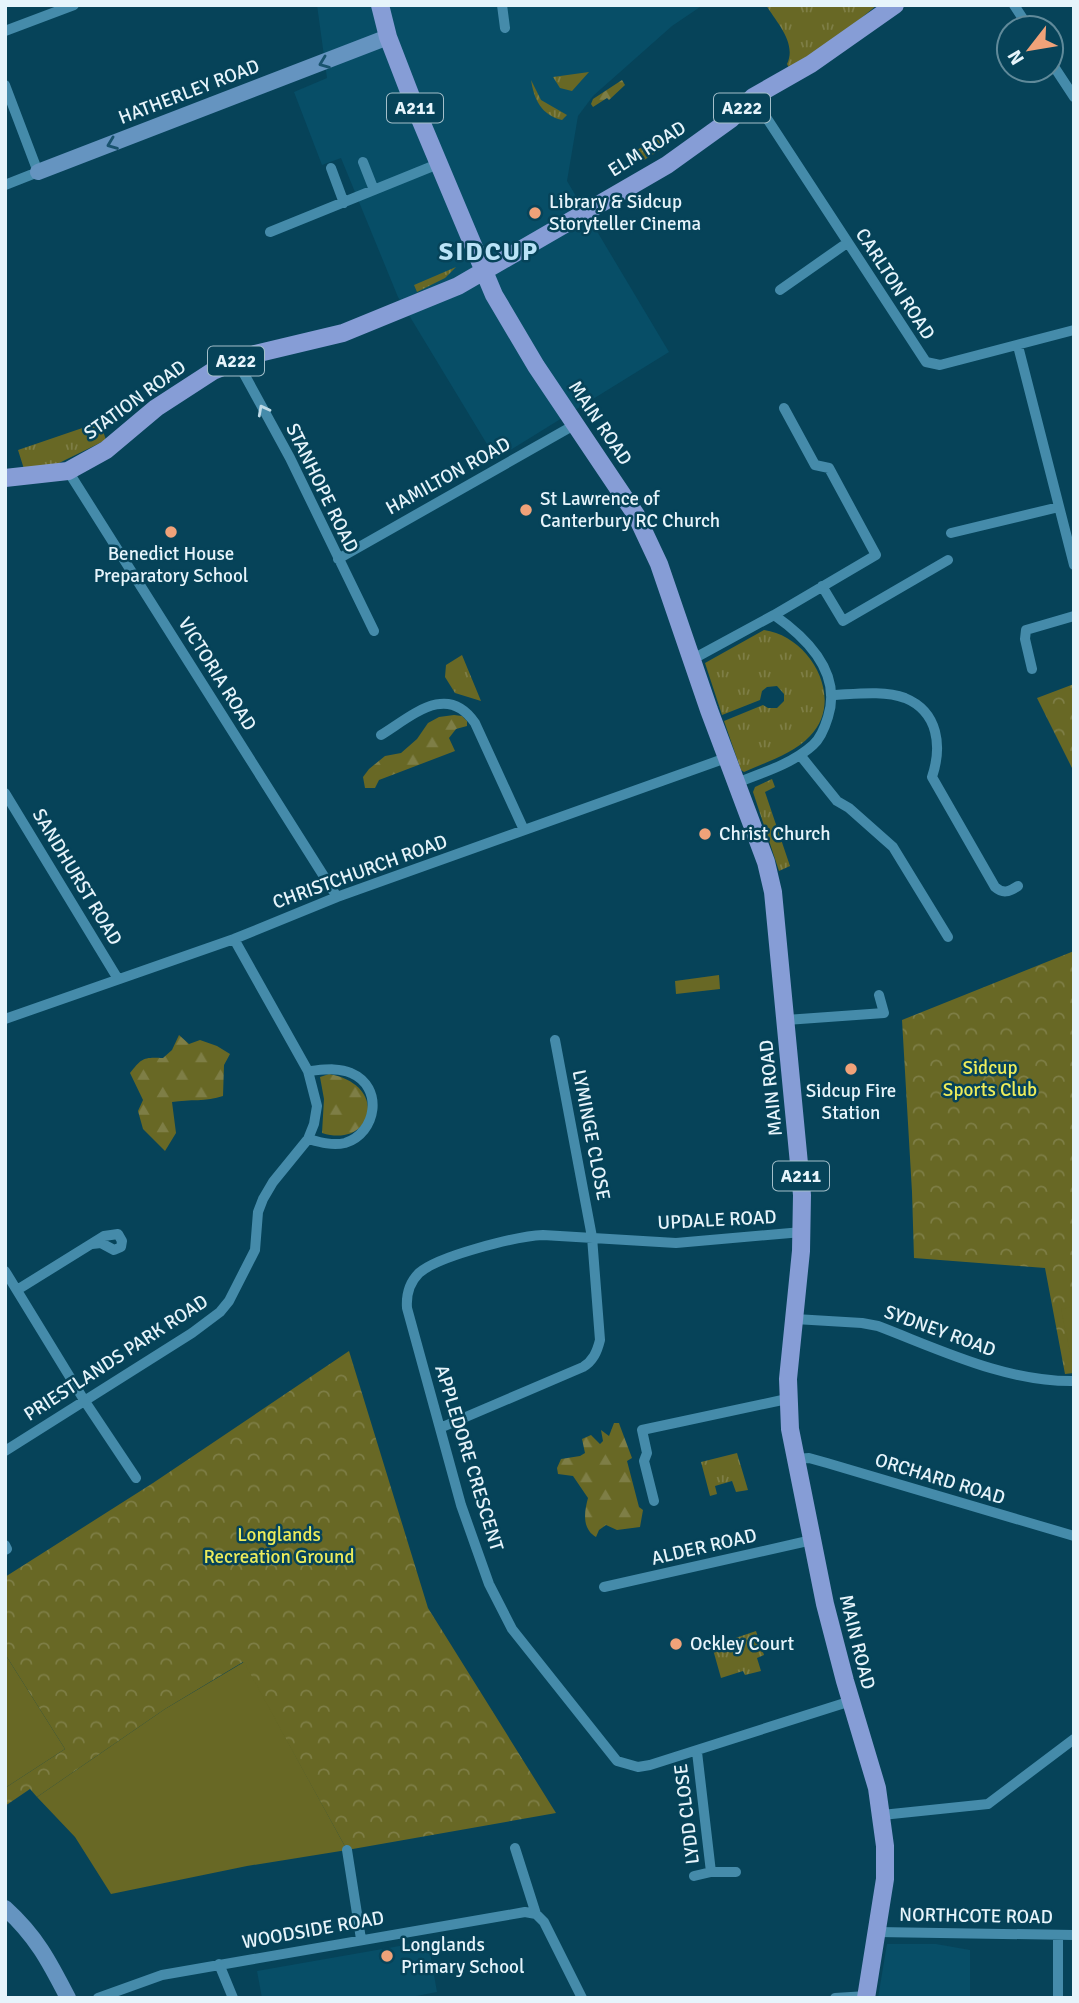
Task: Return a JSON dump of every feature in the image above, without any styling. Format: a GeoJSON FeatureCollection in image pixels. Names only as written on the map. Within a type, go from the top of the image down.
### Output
{"type":"FeatureCollection","features":[{"type":"Feature","properties":{"kind":"main road","name":"A211"},"geometry":{"type":"LineString","coordinates":[[380,5],[388,37],[484,272]]}},
{"type":"Feature","properties":{"kind":"main road","name":"ELM ROAD"},"geometry":{"type":"LineString","coordinates":[[484,272],[667,166],[731,119],[753,97],[811,64],[895,5]]}},
{"type":"Feature","properties":{"kind":"main road","name":"STATION ROAD"},"geometry":{"type":"LineString","coordinates":[[5,478],[68,471],[106,450],[156,408],[213,371],[237,361],[342,333],[444,292],[484,272]]}},
{"type":"Feature","properties":{"kind":"main road","name":"MAIN ROAD"},"geometry":{"type":"LineString","coordinates":[[484,272],[494,296],[536,366],[642,528],[659,564],[726,758],[768,868],[801,1174],[802,1232],[788,1399],[795,1459],[825,1604],[851,1702],[870,1760],[882,1815],[885,1879],[867,1997]]}},
{"type":"Feature","properties":{"kind":"street"},"geometry":{"type":"LineString","coordinates":[[5,31],[74,5]]}},
{"type":"Feature","properties":{"kind":"street"},"geometry":{"type":"LineString","coordinates":[[502,5],[505,28]]}},
{"type":"Feature","properties":{"kind":"street","name":"HATHERLEY ROAD"},"geometry":{"type":"LineString","coordinates":[[5,186],[388,37]]}},
{"type":"Feature","properties":{"kind":"street"},"geometry":{"type":"LineString","coordinates":[[5,85],[38,172]]}},
{"type":"Feature","properties":{"kind":"street","name":"CARLTON ROAD"},"geometry":{"type":"LineString","coordinates":[[753,97],[926,362],[940,365],[1074,330]]}},
{"type":"Feature","properties":{"kind":"street"},"geometry":{"type":"LineString","coordinates":[[363,162],[374,190]]}},
{"type":"Feature","properties":{"kind":"street"},"geometry":{"type":"LineString","coordinates":[[270,232],[438,164]]}},
{"type":"Feature","properties":{"kind":"street"},"geometry":{"type":"LineString","coordinates":[[331,168],[344,203]]}},
{"type":"Feature","properties":{"kind":"street"},"geometry":{"type":"LineString","coordinates":[[780,290],[847,243]]}},
{"type":"Feature","properties":{"kind":"street"},"geometry":{"type":"LineString","coordinates":[[1018,346],[1074,565]]}},
{"type":"Feature","properties":{"kind":"street","name":"STANHOPE ROAD"},"geometry":{"type":"LineString","coordinates":[[237,361],[290,458],[374,631]]}},
{"type":"Feature","properties":{"kind":"street"},"geometry":{"type":"LineString","coordinates":[[693,659],[876,555],[829,468],[815,465],[783,408]]}},
{"type":"Feature","properties":{"kind":"street","name":"HAMILTON ROAD"},"geometry":{"type":"LineString","coordinates":[[338,559],[576,424]]}},
{"type":"Feature","properties":{"kind":"street","name":"VICTORIA ROAD"},"geometry":{"type":"LineString","coordinates":[[68,471],[337,897]]}},
{"type":"Feature","properties":{"kind":"street"},"geometry":{"type":"LineString","coordinates":[[951,533],[1059,507]]}},
{"type":"Feature","properties":{"kind":"street"},"geometry":{"type":"LineString","coordinates":[[822,586],[843,621],[948,560]]}},
{"type":"Feature","properties":{"kind":"street"},"geometry":{"type":"LineString","coordinates":[[736,783],[800,755],[816,743],[825,728],[833,695],[828,675],[815,653],[799,632],[774,615]]}},
{"type":"Feature","properties":{"kind":"street"},"geometry":{"type":"LineString","coordinates":[[1032,669],[1025,639],[1026,630],[1074,616]]}},
{"type":"Feature","properties":{"kind":"street"},"geometry":{"type":"LineString","coordinates":[[833,695],[881,694],[903,697],[928,715],[937,739],[938,758],[932,777],[995,887],[1009,892],[1018,886]]}},
{"type":"Feature","properties":{"kind":"street"},"geometry":{"type":"LineString","coordinates":[[381,736],[428,706],[455,704],[467,712],[475,723],[524,830]]}},
{"type":"Feature","properties":{"kind":"street"},"geometry":{"type":"LineString","coordinates":[[800,755],[837,801],[849,808],[893,847],[948,937]]}},
{"type":"Feature","properties":{"kind":"street","name":"CHRISTCHURCH ROAD"},"geometry":{"type":"LineString","coordinates":[[5,1018],[234,939],[337,897],[726,758]]}},
{"type":"Feature","properties":{"kind":"street","name":"SANDHURST ROAD"},"geometry":{"type":"LineString","coordinates":[[5,793],[118,979]]}},
{"type":"Feature","properties":{"kind":"street","name":"PRIESTLANDS PARK ROAD"},"geometry":{"type":"LineString","coordinates":[[5,1451],[191,1334],[215,1316],[229,1301],[255,1250],[258,1212],[263,1199],[307,1139],[314,1124],[317,1106],[308,1072],[234,939]]}},
{"type":"Feature","properties":{"kind":"street"},"geometry":{"type":"LineString","coordinates":[[786,1020],[884,1013],[879,995]]}},
{"type":"Feature","properties":{"kind":"street","name":"LYMINGE CLOSE"},"geometry":{"type":"LineString","coordinates":[[440,1428],[574,1372],[590,1362],[600,1340],[592,1237],[555,1040]]}},
{"type":"Feature","properties":{"kind":"street"},"geometry":{"type":"LineString","coordinates":[[307,1139],[325,1144],[342,1143],[356,1138],[365,1130],[373,1115],[373,1100],[368,1089],[350,1072],[331,1069],[308,1072]]}},
{"type":"Feature","properties":{"kind":"street","name":"UPDALE ROAD"},"geometry":{"type":"LineString","coordinates":[[592,1237],[676,1243],[802,1232]]}},
{"type":"Feature","properties":{"kind":"street","name":"APPLEDORE CRESCENT"},"geometry":{"type":"LineString","coordinates":[[592,1237],[543,1235],[510,1239],[432,1265],[414,1279],[406,1298],[461,1505],[497,1600],[513,1629],[612,1756],[628,1765],[650,1765],[697,1752],[851,1702]]}},
{"type":"Feature","properties":{"kind":"street"},"geometry":{"type":"LineString","coordinates":[[17,1290],[92,1244]]}},
{"type":"Feature","properties":{"kind":"street"},"geometry":{"type":"LineString","coordinates":[[5,1271],[84,1400],[136,1478]]}},
{"type":"Feature","properties":{"kind":"street","name":"SYDNEY ROAD"},"geometry":{"type":"LineString","coordinates":[[794,1319],[878,1326],[1010,1375],[1074,1381]]}},
{"type":"Feature","properties":{"kind":"street"},"geometry":{"type":"LineString","coordinates":[[654,1501],[644,1461],[647,1453],[642,1430],[788,1399]]}},
{"type":"Feature","properties":{"kind":"street","name":"ORCHARD ROAD"},"geometry":{"type":"LineString","coordinates":[[795,1459],[809,1458],[1074,1536]]}},
{"type":"Feature","properties":{"kind":"street","name":"ALDER ROAD"},"geometry":{"type":"LineString","coordinates":[[604,1587],[812,1540]]}},
{"type":"Feature","properties":{"kind":"street"},"geometry":{"type":"LineString","coordinates":[[882,1815],[988,1804],[1074,1739]]}},
{"type":"Feature","properties":{"kind":"street","name":"LYDD CLOSE"},"geometry":{"type":"LineString","coordinates":[[697,1752],[711,1872]]}},
{"type":"Feature","properties":{"kind":"street"},"geometry":{"type":"LineString","coordinates":[[515,1848],[536,1914],[544,1922],[582,1998]]}},
{"type":"Feature","properties":{"kind":"street"},"geometry":{"type":"LineString","coordinates":[[347,1850],[361,1939]]}},
{"type":"Feature","properties":{"kind":"street","name":"LYDD CLOSE"},"geometry":{"type":"LineString","coordinates":[[694,1876],[711,1872],[736,1872]]}},
{"type":"Feature","properties":{"kind":"street"},"geometry":{"type":"LineString","coordinates":[[5,1908],[26,1926],[68,1998]]}},
{"type":"Feature","properties":{"kind":"street","name":"WOODSIDE ROAD"},"geometry":{"type":"LineString","coordinates":[[98,1998],[162,1975],[219,1964],[525,1912],[536,1914]]}},
{"type":"Feature","properties":{"kind":"street","name":"NORTHCOTE ROAD"},"geometry":{"type":"LineString","coordinates":[[877,1932],[1074,1935]]}},
{"type":"Feature","properties":{"kind":"street"},"geometry":{"type":"LineString","coordinates":[[1058,1935],[1058,1998]]}},
{"type":"Feature","properties":{"kind":"street"},"geometry":{"type":"LineString","coordinates":[[219,1964],[233,1998]]}},
{"type":"Feature","properties":{"kind":"street"},"geometry":{"type":"LineString","coordinates":[[835,1998],[867,1997]]}},
{"type":"Feature","properties":{"kind":"shaded area"},"geometry":{"type":"Polygon","coordinates":[[[317,5],[703,5],[672,26],[593,96],[578,116],[567,181],[669,352],[496,459],[398,297],[341,158],[322,165],[294,92],[327,78],[317,5]]]}},
{"type":"Feature","properties":{"kind":"shaded area","name":"Longlands Primary School"},"geometry":{"type":"Polygon","coordinates":[[[428,1941],[437,1992],[406,1998],[262,1998],[257,1971],[428,1941]]]}},
{"type":"Feature","properties":{"kind":"shaded area"},"geometry":{"type":"Polygon","coordinates":[[[887,1944],[936,1944],[970,1950],[970,1998],[878,1998],[887,1944]]]}},
{"type":"Feature","properties":{"kind":"green space"},"geometry":{"type":"Polygon","coordinates":[[[766,5],[877,5],[792,75],[787,64],[788,41],[766,5]]]}},
{"type":"Feature","properties":{"kind":"green space"},"geometry":{"type":"Polygon","coordinates":[[[589,72],[572,91],[560,88],[553,77],[589,72]]]}},
{"type":"Feature","properties":{"kind":"green space"},"geometry":{"type":"Polygon","coordinates":[[[531,80],[541,100],[567,115],[562,120],[549,114],[540,105],[531,80]]]}},
{"type":"Feature","properties":{"kind":"green space"},"geometry":{"type":"Polygon","coordinates":[[[622,80],[625,85],[609,100],[607,98],[593,107],[593,99],[622,80]]]}},
{"type":"Feature","properties":{"kind":"green space"},"geometry":{"type":"Polygon","coordinates":[[[662,134],[668,145],[641,162],[634,152],[662,134]]]}},
{"type":"Feature","properties":{"kind":"green space"},"geometry":{"type":"Polygon","coordinates":[[[456,267],[445,278],[417,292],[414,285],[456,267]]]}},
{"type":"Feature","properties":{"kind":"green space"},"geometry":{"type":"Polygon","coordinates":[[[100,422],[106,440],[57,464],[24,469],[18,450],[100,422]]]}},
{"type":"Feature","properties":{"kind":"green space"},"geometry":{"type":"Polygon","coordinates":[[[764,630],[781,635],[796,644],[808,656],[818,671],[824,705],[820,721],[810,736],[796,748],[744,772],[724,721],[763,705],[777,708],[784,701],[784,694],[777,686],[767,687],[762,691],[760,700],[722,715],[705,663],[764,630]]]}},
{"type":"Feature","properties":{"kind":"green space"},"geometry":{"type":"Polygon","coordinates":[[[462,655],[481,701],[455,693],[445,677],[446,665],[462,655]]]}},
{"type":"Feature","properties":{"kind":"green space"},"geometry":{"type":"Polygon","coordinates":[[[1074,684],[1074,772],[1037,698],[1074,684]]]}},
{"type":"Feature","properties":{"kind":"green space"},"geometry":{"type":"Polygon","coordinates":[[[462,716],[467,721],[467,726],[456,729],[449,738],[455,751],[379,780],[375,788],[365,788],[363,777],[369,769],[385,756],[401,753],[417,739],[428,723],[439,717],[462,716]]]}},
{"type":"Feature","properties":{"kind":"green space"},"geometry":{"type":"Polygon","coordinates":[[[772,779],[775,787],[765,792],[790,866],[779,871],[753,792],[755,787],[772,779]]]}},
{"type":"Feature","properties":{"kind":"green space","name":"Sidcup Sports Club"},"geometry":{"type":"Polygon","coordinates":[[[1074,951],[1074,1373],[1065,1374],[1045,1268],[914,1258],[902,1020],[1074,951]]]}},
{"type":"Feature","properties":{"kind":"green space"},"geometry":{"type":"Polygon","coordinates":[[[719,975],[720,989],[676,994],[675,981],[719,975]]]}},
{"type":"Feature","properties":{"kind":"green space"},"geometry":{"type":"Polygon","coordinates":[[[179,1035],[189,1044],[200,1040],[230,1054],[224,1065],[223,1096],[172,1102],[176,1133],[165,1151],[143,1129],[138,1111],[143,1100],[130,1073],[144,1060],[163,1058],[172,1050],[179,1035]]]}},
{"type":"Feature","properties":{"kind":"green space"},"geometry":{"type":"Polygon","coordinates":[[[329,1074],[348,1080],[361,1090],[367,1102],[368,1114],[363,1124],[353,1132],[339,1136],[322,1133],[324,1099],[320,1077],[329,1074]]]}},
{"type":"Feature","properties":{"kind":"green space"},"geometry":{"type":"Polygon","coordinates":[[[1074,1306],[1074,1371],[1061,1309],[1074,1306]]]}},
{"type":"Feature","properties":{"kind":"green space","name":"Longlands Recreation Ground"},"geometry":{"type":"Polygon","coordinates":[[[349,1351],[428,1608],[556,1813],[347,1850],[243,1662],[165,1709],[37,1797],[30,1789],[5,1806],[5,1788],[65,1749],[5,1654],[5,1577],[153,1483],[349,1351]]]}},
{"type":"Feature","properties":{"kind":"green space"},"geometry":{"type":"Polygon","coordinates":[[[614,1423],[619,1423],[632,1458],[627,1461],[639,1507],[643,1510],[640,1527],[617,1530],[606,1525],[599,1530],[596,1537],[586,1525],[588,1498],[573,1476],[558,1474],[557,1468],[561,1459],[585,1453],[582,1439],[591,1435],[600,1444],[603,1441],[601,1430],[609,1436],[614,1423]]]}},
{"type":"Feature","properties":{"kind":"green space"},"geometry":{"type":"Polygon","coordinates":[[[737,1453],[748,1490],[736,1492],[732,1481],[715,1486],[717,1494],[710,1496],[701,1462],[737,1453]]]}},
{"type":"Feature","properties":{"kind":"green space"},"geometry":{"type":"Polygon","coordinates":[[[756,1631],[764,1655],[757,1658],[761,1671],[745,1675],[743,1671],[721,1678],[712,1646],[756,1631]]]}},
{"type":"Feature","properties":{"kind":"green space"},"geometry":{"type":"Polygon","coordinates":[[[5,1654],[65,1749],[5,1788],[5,1654]]]}},
{"type":"Feature","properties":{"kind":"green space"},"geometry":{"type":"Polygon","coordinates":[[[244,1662],[347,1850],[247,1866],[111,1894],[75,1837],[37,1797],[165,1709],[244,1662]]]}},
{"type":"Feature","properties":{"kind":"place","name":"Library & Sidcup Storyteller Cinema"},"geometry":{"type":"Point","coordinates":[535,213]}},
{"type":"Feature","properties":{"kind":"place","name":"St Lawrence of Canterbury RC Church"},"geometry":{"type":"Point","coordinates":[526,510]}},
{"type":"Feature","properties":{"kind":"place","name":"Benedict House Preparatory School"},"geometry":{"type":"Point","coordinates":[171,532]}},
{"type":"Feature","properties":{"kind":"place","name":"Christ Church"},"geometry":{"type":"Point","coordinates":[705,834]}},
{"type":"Feature","properties":{"kind":"place","name":"Sidcup Fire Station"},"geometry":{"type":"Point","coordinates":[851,1069]}},
{"type":"Feature","properties":{"kind":"place","name":"Ockley Court"},"geometry":{"type":"Point","coordinates":[676,1644]}},
{"type":"Feature","properties":{"kind":"place","name":"Longlands Primary School"},"geometry":{"type":"Point","coordinates":[387,1956]}},
{"type":"Feature","properties":{"kind":"district","name":"SIDCUP"},"geometry":{"type":"Point","coordinates":[489,252]}}]}
